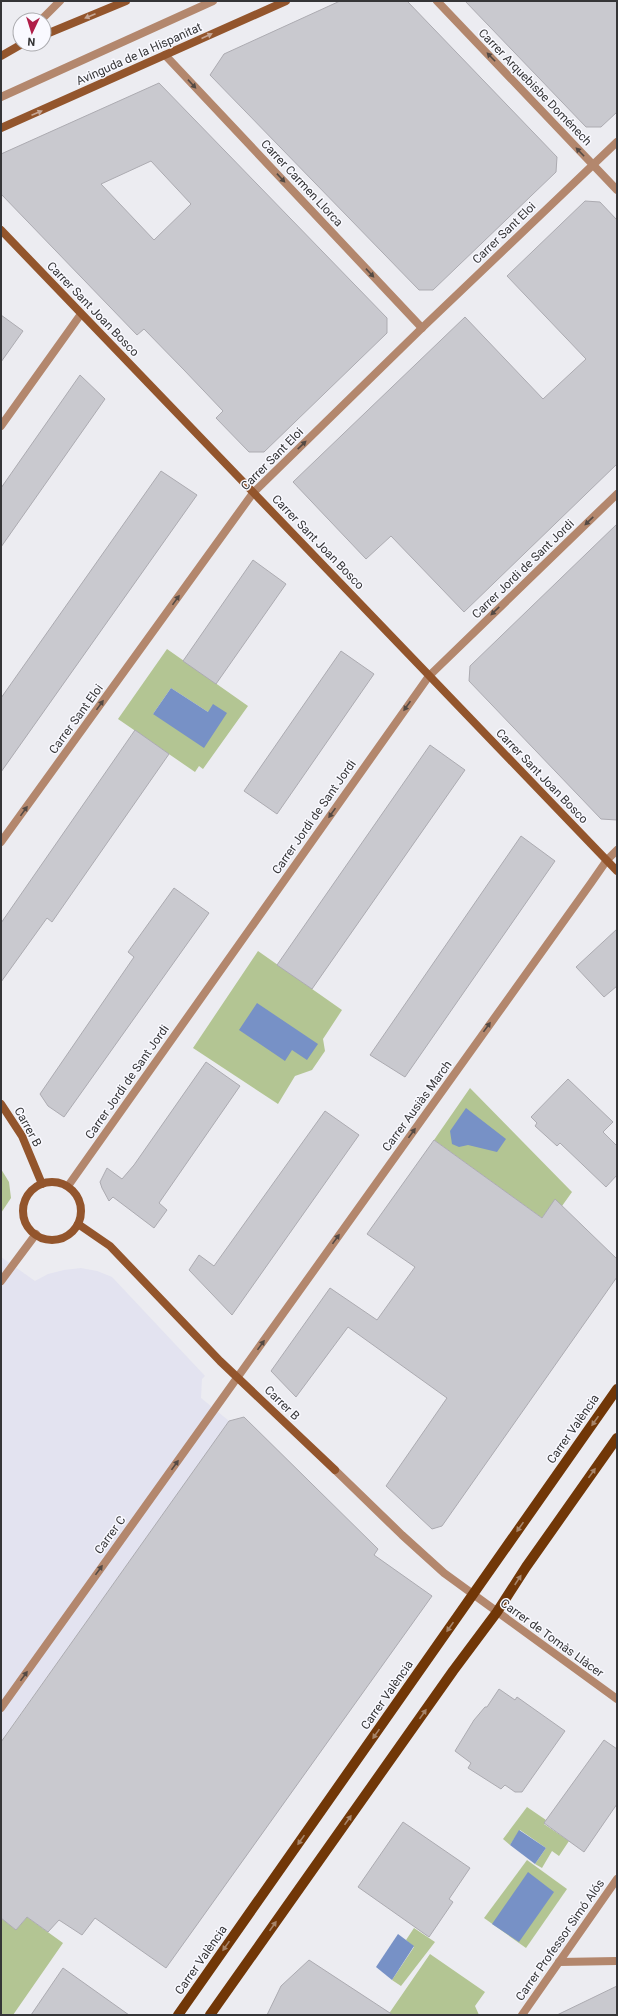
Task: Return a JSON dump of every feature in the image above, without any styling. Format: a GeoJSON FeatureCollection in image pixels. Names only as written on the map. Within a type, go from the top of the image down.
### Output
{"type":"FeatureCollection","features":[{"type":"Feature","properties":{"kind":"main road","name":"Carrer València"},"geometry":{"type":"LineString","coordinates":[[178,2015],[617,1389]]}},
{"type":"Feature","properties":{"kind":"main road"},"geometry":{"type":"LineString","coordinates":[[210,2015],[453,1671],[497,1612],[526,1566],[617,1438]]}},
{"type":"Feature","properties":{"kind":"street"},"geometry":{"type":"LineString","coordinates":[[49,12],[60,1]]}},
{"type":"Feature","properties":{"kind":"street"},"geometry":{"type":"LineString","coordinates":[[52,32],[126,1]]}},
{"type":"Feature","properties":{"kind":"street","name":"Avinguda de la Hispanitat"},"geometry":{"type":"LineString","coordinates":[[1,97],[213,1]]}},
{"type":"Feature","properties":{"kind":"street","name":"Avinguda de la Hispanitat"},"geometry":{"type":"LineString","coordinates":[[1,128],[286,1]]}},
{"type":"Feature","properties":{"kind":"street","name":"Carrer Arquebisbe Doménech"},"geometry":{"type":"LineString","coordinates":[[437,1],[617,190]]}},
{"type":"Feature","properties":{"kind":"street"},"geometry":{"type":"LineString","coordinates":[[1,56],[12,49]]}},
{"type":"Feature","properties":{"kind":"street","name":"Carrer Carmen Llorca"},"geometry":{"type":"LineString","coordinates":[[165,55],[422,328]]}},
{"type":"Feature","properties":{"kind":"street","name":"Carrer Sant Eloi"},"geometry":{"type":"LineString","coordinates":[[1,842],[253,493],[422,328],[617,142]]}},
{"type":"Feature","properties":{"kind":"street","name":"Carrer Sant Joan Bosco"},"geometry":{"type":"LineString","coordinates":[[1,230],[617,871]]}},
{"type":"Feature","properties":{"kind":"street"},"geometry":{"type":"LineString","coordinates":[[1,426],[81,314]]}},
{"type":"Feature","properties":{"kind":"street","name":"Carrer Jordi de Sant Jordi"},"geometry":{"type":"LineString","coordinates":[[68,1186],[429,676],[617,494]]}},
{"type":"Feature","properties":{"kind":"street","name":"Carrer Ausiàs March"},"geometry":{"type":"LineString","coordinates":[[238,1377],[607,860],[617,850]]}},
{"type":"Feature","properties":{"kind":"street","name":"Carrer B"},"geometry":{"type":"LineString","coordinates":[[1,1104],[22,1136],[42,1184]]}},
{"type":"Feature","properties":{"kind":"street"},"geometry":{"type":"LineString","coordinates":[[51,1182],[68,1186],[79,1199],[81,1216],[78,1224],[69,1235],[56,1240],[48,1240],[36,1234],[27,1224],[24,1211],[24,1204],[31,1192],[42,1184],[51,1182]]}},
{"type":"Feature","properties":{"kind":"street","name":"Carrer B"},"geometry":{"type":"LineString","coordinates":[[78,1224],[110,1246],[220,1361],[423,1555],[473,1596]]}},
{"type":"Feature","properties":{"kind":"street"},"geometry":{"type":"LineString","coordinates":[[1,1281],[36,1234]]}},
{"type":"Feature","properties":{"kind":"street","name":"Carrer C"},"geometry":{"type":"LineString","coordinates":[[1,1708],[238,1377]]}},
{"type":"Feature","properties":{"kind":"street","name":"Carrer de Tomàs Llàcer"},"geometry":{"type":"LineString","coordinates":[[473,1596],[617,1699]]}},
{"type":"Feature","properties":{"kind":"street","name":"Carrer Professor Simó Alós"},"geometry":{"type":"LineString","coordinates":[[522,2015],[617,1879]]}},
{"type":"Feature","properties":{"kind":"street"},"geometry":{"type":"LineString","coordinates":[[559,1962],[617,1961]]}},
{"type":"Feature","properties":{"kind":"shaded area"},"geometry":{"type":"Polygon","coordinates":[[[1,1257],[35,1281],[48,1274],[81,1268],[97,1271],[112,1277],[205,1376],[202,1379],[201,1398],[229,1421],[1,1741],[1,1257]]]}},
{"type":"Feature","properties":{"kind":"green space"},"geometry":{"type":"Polygon","coordinates":[[[167,649],[248,706],[203,769],[199,766],[195,772],[118,719],[167,649]],[[171,688],[153,714],[208,712],[171,688]]]}},
{"type":"Feature","properties":{"kind":"green space"},"geometry":{"type":"Polygon","coordinates":[[[258,951],[342,1010],[323,1039],[325,1051],[312,1070],[295,1076],[278,1104],[193,1048],[258,951]]]}},
{"type":"Feature","properties":{"kind":"green space"},"geometry":{"type":"Polygon","coordinates":[[[470,1088],[572,1192],[562,1206],[555,1200],[542,1218],[434,1140],[470,1088]]]}},
{"type":"Feature","properties":{"kind":"green space"},"geometry":{"type":"Polygon","coordinates":[[[1,1169],[9,1182],[11,1198],[1,1213],[1,1169]]]}},
{"type":"Feature","properties":{"kind":"green space"},"geometry":{"type":"Polygon","coordinates":[[[527,1807],[546,1820],[544,1824],[569,1841],[559,1856],[552,1851],[542,1868],[535,1864],[546,1848],[520,1830],[510,1845],[503,1839],[527,1807]]]}},
{"type":"Feature","properties":{"kind":"green space"},"geometry":{"type":"Polygon","coordinates":[[[527,1860],[567,1889],[526,1948],[484,1918],[527,1860]]]}},
{"type":"Feature","properties":{"kind":"green space"},"geometry":{"type":"Polygon","coordinates":[[[27,1917],[63,1943],[13,2015],[1,2015],[1,1918],[16,1930],[27,1917]]]}},
{"type":"Feature","properties":{"kind":"green space"},"geometry":{"type":"Polygon","coordinates":[[[414,1928],[435,1942],[401,1986],[392,1980],[414,1947],[406,1940],[414,1928]]]}},
{"type":"Feature","properties":{"kind":"green space"},"geometry":{"type":"Polygon","coordinates":[[[430,1954],[485,1992],[475,2006],[479,2015],[388,2015],[430,1954]]]}},
{"type":"Feature","properties":{"kind":"water"},"geometry":{"type":"Polygon","coordinates":[[[171,688],[208,712],[213,704],[227,713],[204,748],[153,714],[171,688]]]}},
{"type":"Feature","properties":{"kind":"water"},"geometry":{"type":"Polygon","coordinates":[[[257,1003],[318,1044],[307,1060],[292,1050],[285,1061],[239,1030],[257,1003]]]}},
{"type":"Feature","properties":{"kind":"water"},"geometry":{"type":"Polygon","coordinates":[[[466,1108],[506,1139],[497,1152],[468,1145],[459,1147],[452,1144],[450,1131],[466,1108]]]}},
{"type":"Feature","properties":{"kind":"water"},"geometry":{"type":"Polygon","coordinates":[[[519,1830],[546,1848],[535,1864],[510,1845],[519,1830]]]}},
{"type":"Feature","properties":{"kind":"water"},"geometry":{"type":"Polygon","coordinates":[[[528,1872],[554,1892],[519,1942],[492,1924],[528,1872]]]}},
{"type":"Feature","properties":{"kind":"water"},"geometry":{"type":"Polygon","coordinates":[[[398,1934],[414,1946],[392,1980],[376,1967],[398,1934]]]}},
{"type":"Feature","properties":{"kind":"building"},"geometry":{"type":"Polygon","coordinates":[[[340,1],[407,1],[557,157],[556,172],[433,290],[419,290],[210,75],[224,54],[340,1]]]}},
{"type":"Feature","properties":{"kind":"building"},"geometry":{"type":"Polygon","coordinates":[[[465,1],[617,1],[617,112],[601,127],[586,127],[465,1]]]}},
{"type":"Feature","properties":{"kind":"building"},"geometry":{"type":"Polygon","coordinates":[[[159,83],[387,318],[387,333],[264,452],[249,452],[216,418],[223,411],[184,370],[144,329],[137,335],[1,194],[1,154],[159,83]],[[151,161],[101,184],[154,240],[191,204],[151,161]]]}},
{"type":"Feature","properties":{"kind":"building"},"geometry":{"type":"Polygon","coordinates":[[[585,201],[600,202],[617,220],[617,464],[464,612],[391,536],[366,559],[293,482],[465,317],[543,399],[586,359],[507,276],[585,201]]]}},
{"type":"Feature","properties":{"kind":"building"},"geometry":{"type":"Polygon","coordinates":[[[1,315],[23,331],[1,362],[1,315]]]}},
{"type":"Feature","properties":{"kind":"building"},"geometry":{"type":"Polygon","coordinates":[[[80,375],[105,399],[1,547],[1,488],[80,375]]]}},
{"type":"Feature","properties":{"kind":"building"},"geometry":{"type":"Polygon","coordinates":[[[161,471],[197,495],[1,772],[1,698],[161,471]]]}},
{"type":"Feature","properties":{"kind":"building"},"geometry":{"type":"Polygon","coordinates":[[[617,524],[617,820],[601,819],[469,681],[470,666],[617,524]]]}},
{"type":"Feature","properties":{"kind":"building"},"geometry":{"type":"Polygon","coordinates":[[[253,560],[286,584],[216,684],[183,661],[253,560]]]}},
{"type":"Feature","properties":{"kind":"building"},"geometry":{"type":"Polygon","coordinates":[[[341,651],[374,674],[277,814],[244,791],[341,651]]]}},
{"type":"Feature","properties":{"kind":"building"},"geometry":{"type":"Polygon","coordinates":[[[135,730],[169,754],[52,922],[47,918],[1,982],[1,923],[135,730]]]}},
{"type":"Feature","properties":{"kind":"building"},"geometry":{"type":"Polygon","coordinates":[[[430,745],[465,770],[312,989],[277,965],[430,745]]]}},
{"type":"Feature","properties":{"kind":"building"},"geometry":{"type":"Polygon","coordinates":[[[521,836],[555,861],[405,1077],[370,1055],[521,836]]]}},
{"type":"Feature","properties":{"kind":"building"},"geometry":{"type":"Polygon","coordinates":[[[174,888],[209,913],[64,1117],[48,1106],[40,1094],[134,957],[128,952],[174,888]]]}},
{"type":"Feature","properties":{"kind":"building"},"geometry":{"type":"Polygon","coordinates":[[[617,929],[617,986],[604,997],[576,967],[617,929]]]}},
{"type":"Feature","properties":{"kind":"building"},"geometry":{"type":"Polygon","coordinates":[[[206,1062],[240,1086],[159,1203],[167,1210],[154,1228],[113,1197],[109,1201],[100,1182],[107,1168],[122,1179],[134,1165],[206,1062]]]}},
{"type":"Feature","properties":{"kind":"building"},"geometry":{"type":"Polygon","coordinates":[[[568,1079],[613,1122],[603,1132],[617,1146],[617,1175],[606,1187],[560,1143],[557,1146],[535,1126],[537,1123],[531,1117],[568,1079]]]}},
{"type":"Feature","properties":{"kind":"building"},"geometry":{"type":"Polygon","coordinates":[[[325,1111],[359,1135],[232,1315],[189,1270],[199,1255],[214,1266],[325,1111]]]}},
{"type":"Feature","properties":{"kind":"building"},"geometry":{"type":"Polygon","coordinates":[[[434,1140],[542,1218],[555,1199],[617,1259],[617,1277],[442,1526],[432,1529],[386,1486],[447,1398],[348,1327],[296,1397],[271,1371],[330,1288],[377,1320],[415,1267],[367,1234],[434,1140]]]}},
{"type":"Feature","properties":{"kind":"building"},"geometry":{"type":"Polygon","coordinates":[[[244,1417],[378,1549],[374,1555],[432,1596],[166,1968],[95,1918],[82,1935],[59,1920],[48,1932],[27,1917],[16,1930],[1,1918],[1,1742],[229,1421],[244,1417]]]}},
{"type":"Feature","properties":{"kind":"building"},"geometry":{"type":"Polygon","coordinates":[[[499,1689],[515,1700],[517,1697],[565,1731],[522,1792],[515,1792],[505,1785],[501,1789],[468,1768],[471,1763],[455,1751],[474,1720],[485,1707],[487,1707],[499,1689]]]}},
{"type":"Feature","properties":{"kind":"building"},"geometry":{"type":"Polygon","coordinates":[[[604,1740],[617,1749],[617,1804],[584,1852],[544,1823],[604,1740]]]}},
{"type":"Feature","properties":{"kind":"building"},"geometry":{"type":"Polygon","coordinates":[[[403,1822],[470,1868],[449,1899],[453,1902],[429,1937],[358,1887],[403,1822]]]}},
{"type":"Feature","properties":{"kind":"building"},"geometry":{"type":"Polygon","coordinates":[[[309,1960],[393,2015],[267,2015],[281,1986],[309,1960]]]}},
{"type":"Feature","properties":{"kind":"building"},"geometry":{"type":"Polygon","coordinates":[[[63,1968],[129,2015],[31,2015],[63,1968]]]}},
{"type":"Feature","properties":{"kind":"building"},"geometry":{"type":"Polygon","coordinates":[[[617,1986],[617,2015],[557,2015],[617,1986]]]}}]}
